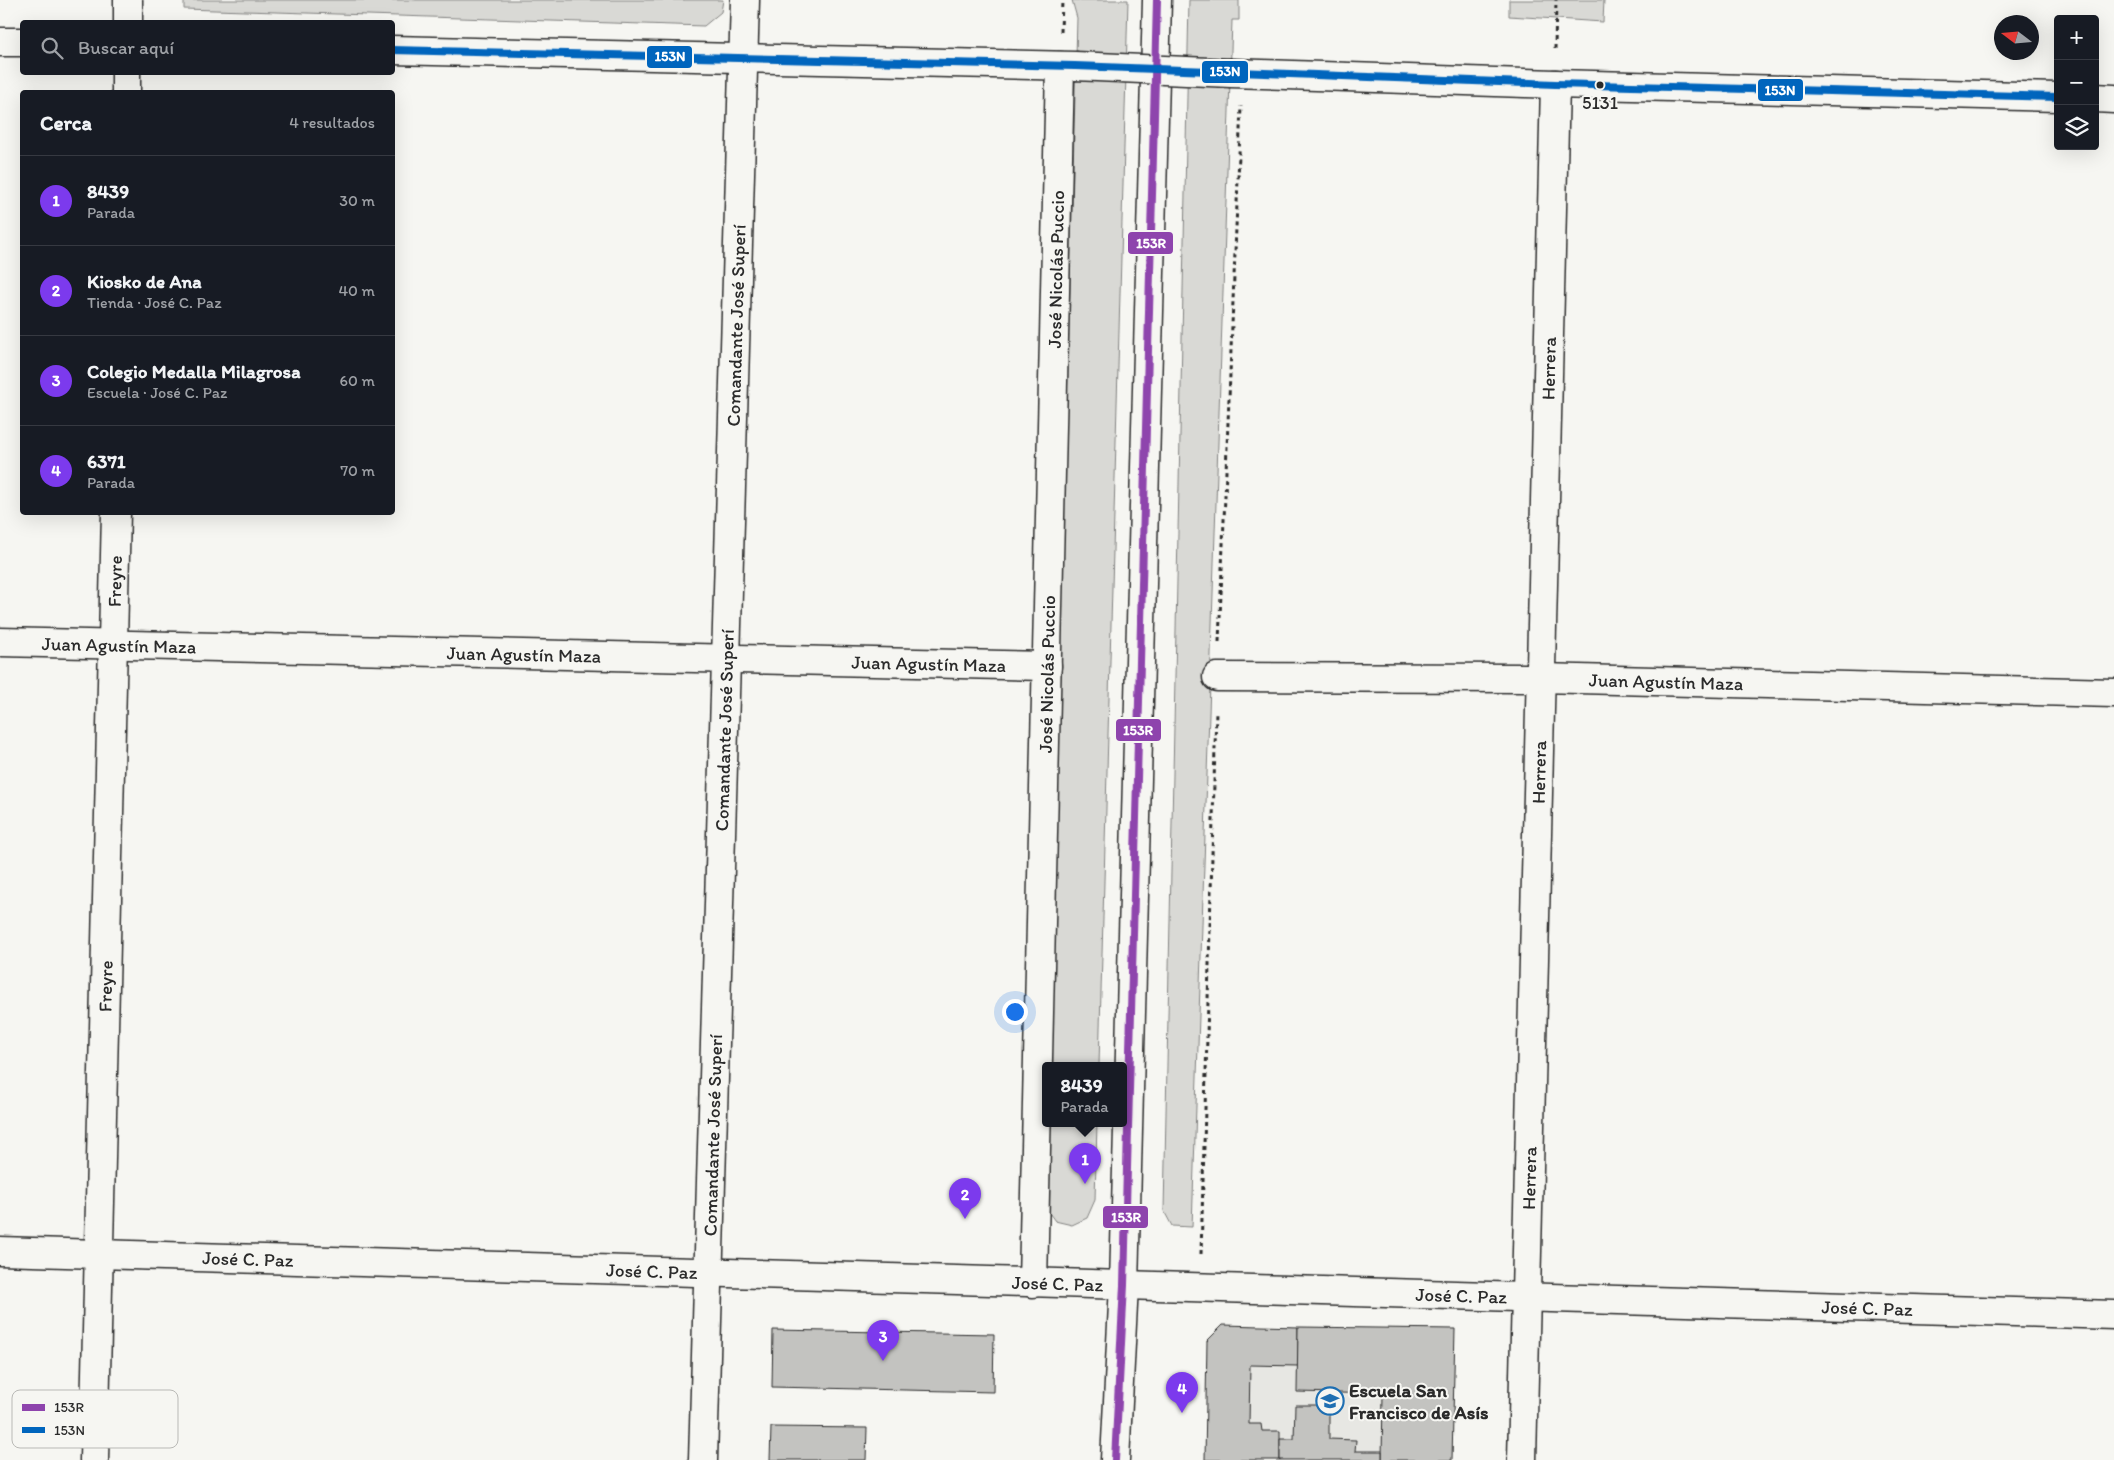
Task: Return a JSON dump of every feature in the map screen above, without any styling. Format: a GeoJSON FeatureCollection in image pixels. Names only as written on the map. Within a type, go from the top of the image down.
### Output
{"type":"FeatureCollection","features":[{"type":"Feature","properties":{"kind":"street"},"geometry":{"type":"LineString","coordinates":[[128,0],[128,20]]}},
{"type":"Feature","properties":{"kind":"street","name":"Comandante José Superí"},"geometry":{"type":"LineString","coordinates":[[703,1460],[745,0]]}},
{"type":"Feature","properties":{"kind":"street"},"geometry":{"type":"LineString","coordinates":[[1115,1460],[1124,1285],[1157,0]]}},
{"type":"Feature","properties":{"kind":"street"},"geometry":{"type":"LineString","coordinates":[[0,42],[20,42]]}},
{"type":"Feature","properties":{"kind":"street"},"geometry":{"type":"LineString","coordinates":[[395,50],[1067,66],[1555,84],[2054,98]]}},
{"type":"Feature","properties":{"kind":"street","name":"José Nicolás Puccio"},"geometry":{"type":"LineString","coordinates":[[1033,1283],[1047,666],[1067,66]]}},
{"type":"Feature","properties":{"kind":"street"},"geometry":{"type":"LineString","coordinates":[[126,75],[126,90]]}},
{"type":"Feature","properties":{"kind":"street","name":"Herrera"},"geometry":{"type":"LineString","coordinates":[[1522,1460],[1555,84]]}},
{"type":"Feature","properties":{"kind":"street"},"geometry":{"type":"LineString","coordinates":[[2099,98],[2114,99]]}},
{"type":"Feature","properties":{"kind":"street","name":"Freyre"},"geometry":{"type":"LineString","coordinates":[[96,1390],[116,515]]}},
{"type":"Feature","properties":{"kind":"street","name":"Juan Agustín Maza"},"geometry":{"type":"LineString","coordinates":[[0,642],[1047,666]]}},
{"type":"Feature","properties":{"kind":"street","name":"Juan Agustín Maza"},"geometry":{"type":"LineString","coordinates":[[1217,677],[1541,678],[2114,693]]}},
{"type":"Feature","properties":{"kind":"street","name":"José C. Paz"},"geometry":{"type":"LineString","coordinates":[[0,1251],[2114,1315]]}},
{"type":"Feature","properties":{"kind":"path"},"geometry":{"type":"LineString","coordinates":[[1555,84],[1556,0]]}},
{"type":"Feature","properties":{"kind":"shaded area"},"geometry":{"type":"Polygon","coordinates":[[[184,0],[723,0],[721,12],[704,26],[184,9],[184,0]]]}},
{"type":"Feature","properties":{"kind":"shaded area"},"geometry":{"type":"Polygon","coordinates":[[[1072,0],[1128,0],[1099,1062],[1050,1062],[1077,18],[1072,0]]]}},
{"type":"Feature","properties":{"kind":"shaded area"},"geometry":{"type":"Polygon","coordinates":[[[1189,0],[1239,0],[1239,20],[1232,20],[1192,1227],[1172,1226],[1164,1211],[1189,0]]]}},
{"type":"Feature","properties":{"kind":"shaded area"},"geometry":{"type":"Polygon","coordinates":[[[1509,0],[1604,0],[1603,22],[1509,16],[1509,0]]]}},
{"type":"Feature","properties":{"kind":"shaded area"},"geometry":{"type":"Polygon","coordinates":[[[1049,1127],[1097,1127],[1095,1200],[1087,1218],[1072,1225],[1055,1221],[1047,1210],[1049,1127]]]}},
{"type":"Feature","properties":{"kind":"shaded area","name":"Escuela San Francisco de Asís"},"geometry":{"type":"Polygon","coordinates":[[[1223,1325],[1455,1329],[1452,1460],[1205,1460],[1207,1341],[1223,1325]]]}},
{"type":"Feature","properties":{"kind":"building"},"geometry":{"type":"Polygon","coordinates":[[[1223,1325],[1298,1327],[1298,1366],[1250,1365],[1249,1424],[1261,1424],[1262,1431],[1280,1431],[1280,1460],[1205,1460],[1207,1341],[1223,1325]]]}},
{"type":"Feature","properties":{"kind":"building"},"geometry":{"type":"Polygon","coordinates":[[[1298,1327],[1455,1329],[1452,1460],[1382,1460],[1383,1394],[1297,1392],[1298,1327]]]}},
{"type":"Feature","properties":{"kind":"building"},"geometry":{"type":"Polygon","coordinates":[[[773,1330],[994,1334],[993,1392],[772,1387],[773,1330]]]}},
{"type":"Feature","properties":{"kind":"building"},"geometry":{"type":"Polygon","coordinates":[[[1295,1405],[1329,1405],[1329,1439],[1356,1440],[1355,1451],[1382,1451],[1382,1460],[1280,1460],[1280,1439],[1294,1439],[1295,1405]]]}},
{"type":"Feature","properties":{"kind":"building"},"geometry":{"type":"Polygon","coordinates":[[[771,1427],[867,1428],[866,1460],[770,1460],[771,1427]]]}},
{"type":"Feature","properties":{"kind":"transit line","name":"153R"},"geometry":{"type":"LineString","coordinates":[[1115,1460],[1124,1285],[1157,0]]}},
{"type":"Feature","properties":{"kind":"transit line","name":"153N"},"geometry":{"type":"LineString","coordinates":[[395,50],[1075,66],[1555,84],[2054,97]]}},
{"type":"Feature","properties":{"kind":"place","name":"5131"},"geometry":{"type":"Point","coordinates":[1600,85]}},
{"type":"Feature","properties":{"kind":"place","name":"8439"},"geometry":{"type":"Point","coordinates":[1085,1184]}},
{"type":"Feature","properties":{"kind":"place","name":"Kiosko de Ana"},"geometry":{"type":"Point","coordinates":[965,1219]}},
{"type":"Feature","properties":{"kind":"place","name":"Colegio Medalla Milagrosa"},"geometry":{"type":"Point","coordinates":[883,1361]}},
{"type":"Feature","properties":{"kind":"place","name":"Escuela San Francisco de Asís"},"geometry":{"type":"Point","coordinates":[1330,1401]}},
{"type":"Feature","properties":{"kind":"place","name":"6371"},"geometry":{"type":"Point","coordinates":[1182,1413]}}]}
